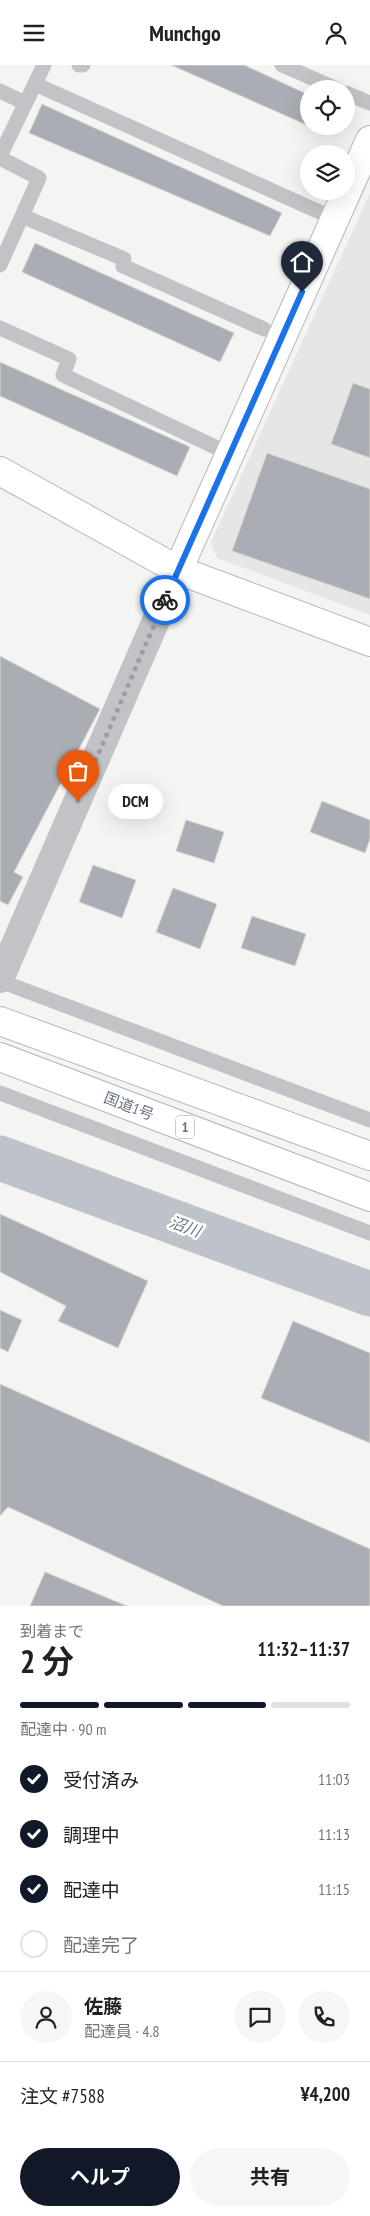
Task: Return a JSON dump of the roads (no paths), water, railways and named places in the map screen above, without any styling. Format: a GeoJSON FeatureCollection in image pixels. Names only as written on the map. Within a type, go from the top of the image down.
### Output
{"type":"FeatureCollection","features":[{"type":"Feature","properties":{"kind":"main road"},"geometry":{"type":"LineString","coordinates":[[178,570],[370,140]]}},
{"type":"Feature","properties":{"kind":"main road"},"geometry":{"type":"LineString","coordinates":[[0,471],[178,570],[370,642]]}},
{"type":"Feature","properties":{"kind":"main road"},"geometry":{"type":"LineString","coordinates":[[0,1021],[370,1156]]}},
{"type":"Feature","properties":{"kind":"main road","name":"国道1号"},"geometry":{"type":"LineString","coordinates":[[0,1057],[370,1197]]}},
{"type":"Feature","properties":{"kind":"street"},"geometry":{"type":"LineString","coordinates":[[0,980],[178,570]]}},
{"type":"Feature","properties":{"kind":"lane"},"geometry":{"type":"LineString","coordinates":[[0,265],[39,178],[0,157],[44,65]]}},
{"type":"Feature","properties":{"kind":"lane"},"geometry":{"type":"LineString","coordinates":[[282,65],[316,80]]}},
{"type":"Feature","properties":{"kind":"lane"},"geometry":{"type":"LineString","coordinates":[[35,84],[335,219]]}},
{"type":"Feature","properties":{"kind":"lane"},"geometry":{"type":"LineString","coordinates":[[0,91],[25,103]]}},
{"type":"Feature","properties":{"kind":"lane"},"geometry":{"type":"LineString","coordinates":[[355,97],[370,103]]}},
{"type":"Feature","properties":{"kind":"lane"},"geometry":{"type":"LineString","coordinates":[[22,216],[124,259],[123,266],[264,329]]}},
{"type":"Feature","properties":{"kind":"lane"},"geometry":{"type":"LineString","coordinates":[[0,328],[69,359],[63,375],[230,454]]}},
{"type":"Feature","properties":{"kind":"lane"},"geometry":{"type":"LineString","coordinates":[[0,980],[370,1120]]}},
{"type":"Feature","properties":{"kind":"lane"},"geometry":{"type":"LineString","coordinates":[[0,1093],[370,1233]]}},
{"type":"Feature","properties":{"kind":"waterway","name":"沼川"},"geometry":{"type":"LineString","coordinates":[[0,1158],[370,1294]]}},
{"type":"Feature","properties":{"kind":"place","name":"DCM"},"geometry":{"type":"Point","coordinates":[78,801]}}]}
